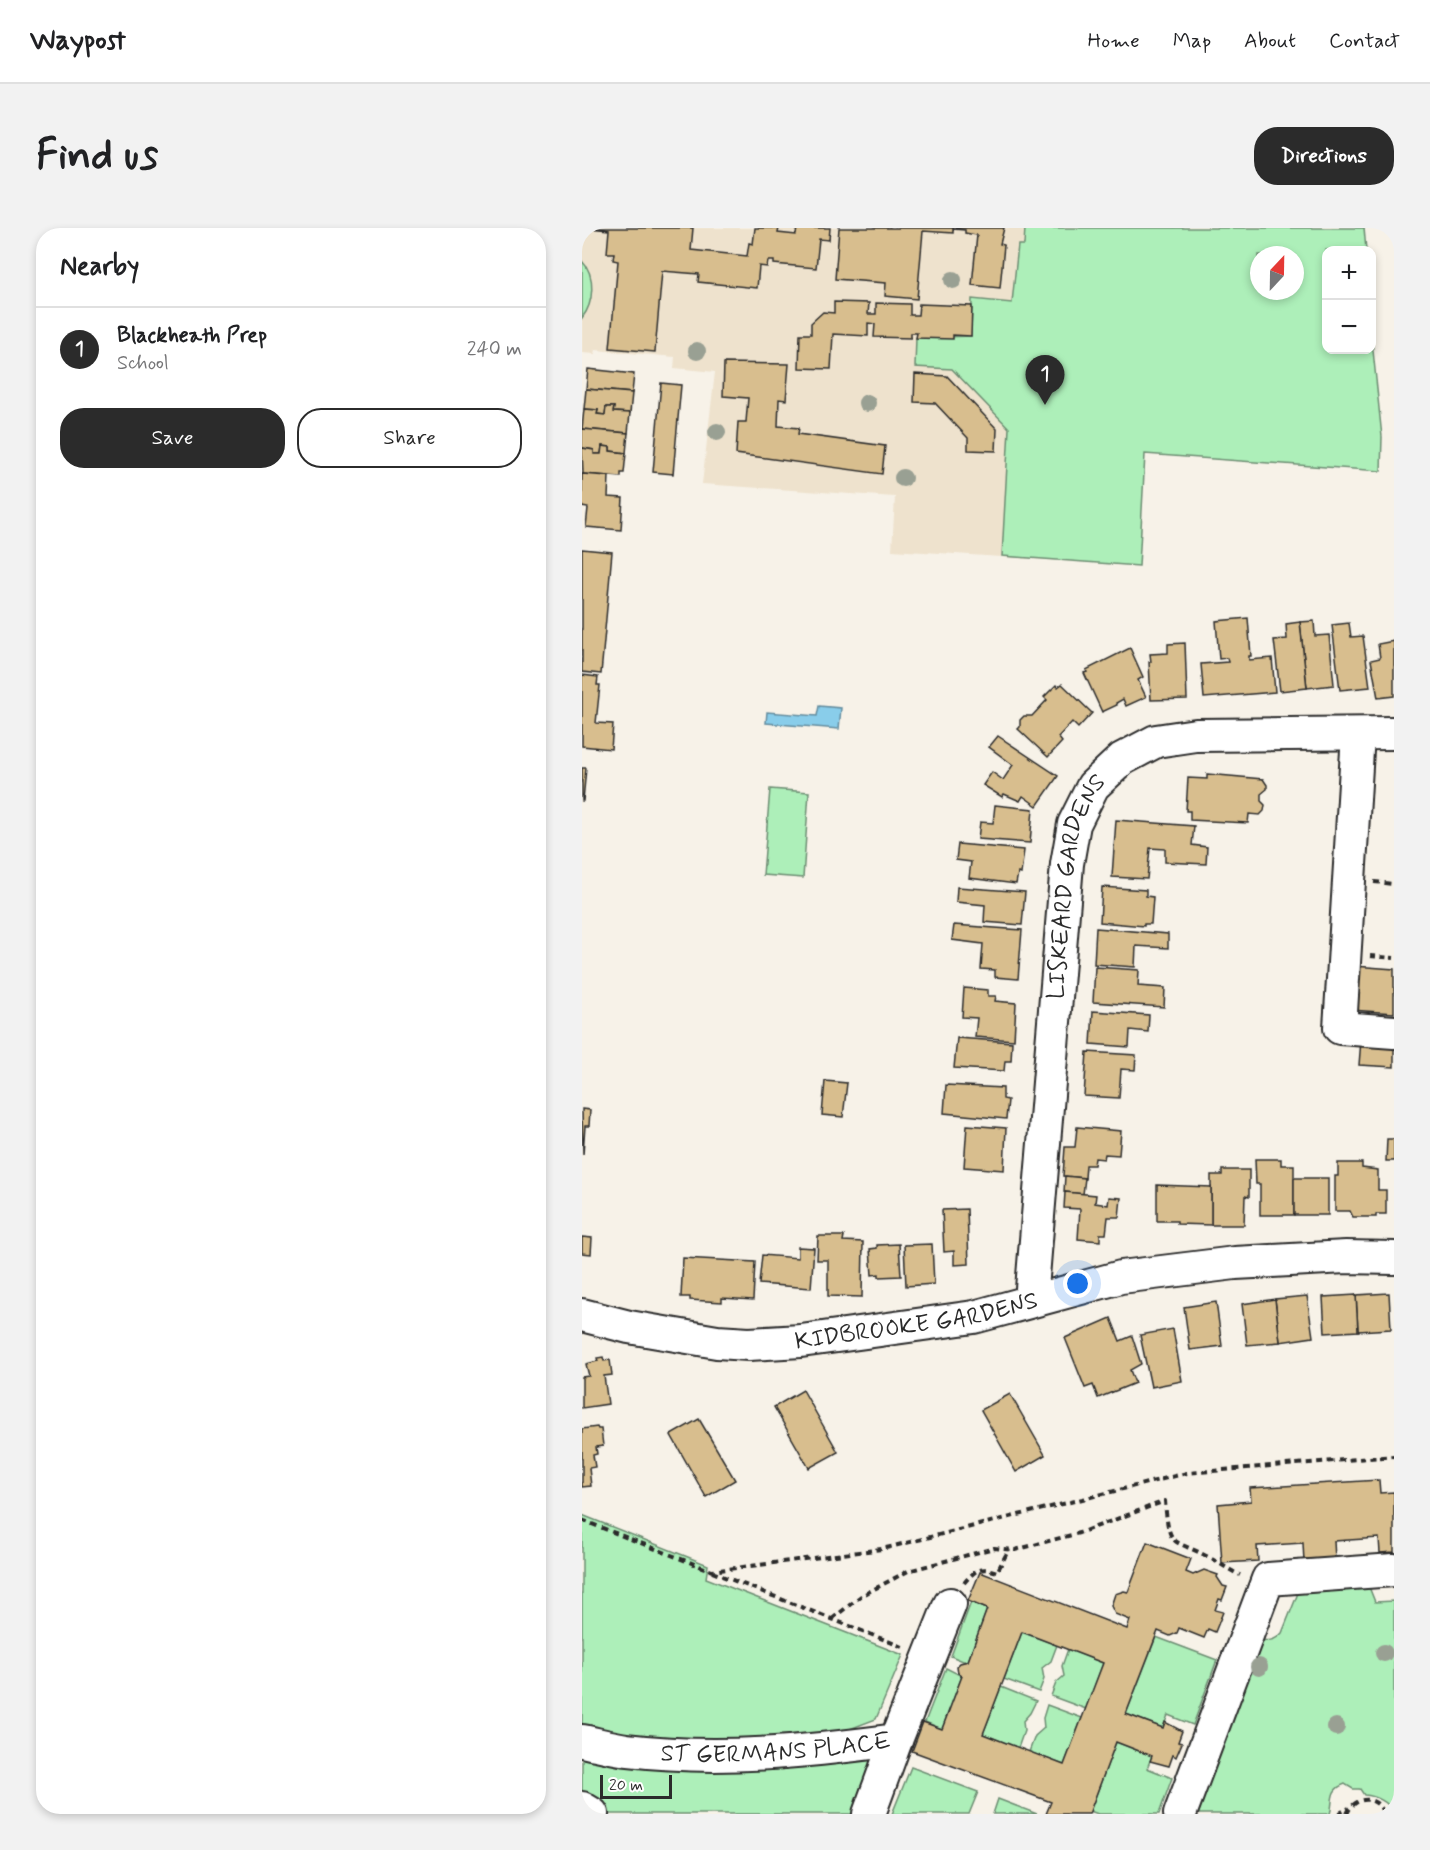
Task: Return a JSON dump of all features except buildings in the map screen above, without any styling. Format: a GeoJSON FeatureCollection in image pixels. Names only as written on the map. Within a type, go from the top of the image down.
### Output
{"type":"FeatureCollection","features":[{"type":"Feature","properties":{"kind":"street","name":"LISKEARD GARDENS"},"geometry":{"type":"LineString","coordinates":[[1031,1301],[1067,864],[1074,824],[1093,786],[1122,759],[1156,741],[1196,735],[1394,733]]}},
{"type":"Feature","properties":{"kind":"street"},"geometry":{"type":"LineString","coordinates":[[1358,734],[1340,1028],[1394,1032]]}},
{"type":"Feature","properties":{"kind":"street","name":"KIDBROOKE GARDENS"},"geometry":{"type":"LineString","coordinates":[[582,1315],[640,1329],[717,1342],[749,1344],[801,1341],[974,1317],[1120,1277],[1235,1263],[1346,1257],[1394,1258]]}},
{"type":"Feature","properties":{"kind":"street"},"geometry":{"type":"LineString","coordinates":[[1180,1814],[1268,1579],[1394,1570]]}},
{"type":"Feature","properties":{"kind":"street","name":"ST GERMANS PLACE"},"geometry":{"type":"LineString","coordinates":[[582,1741],[626,1750],[729,1756],[800,1752],[896,1740],[951,1604]]}},
{"type":"Feature","properties":{"kind":"street"},"geometry":{"type":"LineString","coordinates":[[869,1814],[896,1740]]}},
{"type":"Feature","properties":{"kind":"street"},"geometry":{"type":"LineString","coordinates":[[582,1808],[592,1814]]}},
{"type":"Feature","properties":{"kind":"path"},"geometry":{"type":"LineString","coordinates":[[711,1571],[882,1549],[1187,1473],[1394,1456]]}},
{"type":"Feature","properties":{"kind":"path"},"geometry":{"type":"LineString","coordinates":[[832,1619],[861,1596],[908,1571],[994,1548],[1015,1550],[1079,1533],[1166,1501],[1167,1528],[1176,1544],[1210,1558],[1224,1568],[1265,1587]]}},
{"type":"Feature","properties":{"kind":"path"},"geometry":{"type":"LineString","coordinates":[[582,1520],[929,1658]]}},
{"type":"Feature","properties":{"kind":"path"},"geometry":{"type":"LineString","coordinates":[[951,1604],[973,1572],[985,1568],[997,1572],[1009,1550]]}},
{"type":"Feature","properties":{"kind":"path"},"geometry":{"type":"LineString","coordinates":[[1338,1814],[1359,1800],[1372,1800],[1382,1808],[1384,1814]]}},
{"type":"Feature","properties":{"kind":"path"},"geometry":{"type":"LineString","coordinates":[[1347,1814],[1349,1808]]}},
{"type":"Feature","properties":{"kind":"shaded area"},"geometry":{"type":"Polygon","coordinates":[[[582,228],[1364,228],[1366,246],[1322,246],[1322,354],[1373,354],[1382,437],[1381,471],[1145,454],[1139,566],[892,550],[895,497],[702,484],[715,372],[674,368],[675,357],[596,350],[595,354],[582,353],[582,228]]]}},
{"type":"Feature","properties":{"kind":"green space"},"geometry":{"type":"Polygon","coordinates":[[[1025,228],[1364,228],[1366,246],[1322,246],[1322,354],[1373,354],[1382,437],[1381,471],[1145,454],[1139,566],[1002,556],[1009,428],[952,369],[915,367],[916,338],[971,336],[972,299],[1012,303],[1018,245],[1024,245],[1025,228]]]}},
{"type":"Feature","properties":{"kind":"green space"},"geometry":{"type":"Polygon","coordinates":[[[582,261],[590,274],[592,289],[589,305],[582,318],[582,261]]]}},
{"type":"Feature","properties":{"kind":"green space"},"geometry":{"type":"Polygon","coordinates":[[[770,789],[809,792],[803,878],[763,875],[770,789]]]}},
{"type":"Feature","properties":{"kind":"green space"},"geometry":{"type":"Polygon","coordinates":[[[582,1515],[708,1565],[706,1578],[903,1655],[876,1719],[834,1735],[750,1745],[582,1732],[582,1515]]]}},
{"type":"Feature","properties":{"kind":"green space"},"geometry":{"type":"Polygon","coordinates":[[[1302,1583],[1369,1587],[1375,1602],[1394,1601],[1394,1812],[1381,1800],[1364,1795],[1360,1789],[1353,1789],[1345,1784],[1336,1789],[1334,1793],[1330,1814],[1190,1814],[1256,1639],[1270,1640],[1282,1633],[1302,1583]]]}},
{"type":"Feature","properties":{"kind":"green space"},"geometry":{"type":"Polygon","coordinates":[[[971,1602],[987,1609],[968,1661],[963,1661],[951,1656],[971,1602]]]}},
{"type":"Feature","properties":{"kind":"green space"},"geometry":{"type":"Polygon","coordinates":[[[1022,1632],[1057,1645],[1051,1661],[1042,1668],[1044,1679],[1039,1692],[1004,1679],[1022,1632]]]}},
{"type":"Feature","properties":{"kind":"green space"},"geometry":{"type":"Polygon","coordinates":[[[1156,1637],[1217,1660],[1193,1725],[1168,1715],[1163,1728],[1126,1714],[1156,1637]]]}},
{"type":"Feature","properties":{"kind":"green space"},"geometry":{"type":"Polygon","coordinates":[[[1068,1649],[1103,1663],[1086,1709],[1051,1696],[1056,1683],[1064,1676],[1062,1666],[1068,1649]]]}},
{"type":"Feature","properties":{"kind":"green space"},"geometry":{"type":"Polygon","coordinates":[[[946,1668],[962,1676],[942,1729],[925,1722],[946,1668]]]}},
{"type":"Feature","properties":{"kind":"green space"},"geometry":{"type":"Polygon","coordinates":[[[1001,1687],[1036,1701],[1023,1721],[1024,1731],[1018,1748],[983,1734],[1001,1687]]]}},
{"type":"Feature","properties":{"kind":"green space"},"geometry":{"type":"Polygon","coordinates":[[[1047,1705],[1082,1718],[1064,1765],[1029,1752],[1035,1736],[1044,1728],[1043,1718],[1047,1705]]]}},
{"type":"Feature","properties":{"kind":"green space"},"geometry":{"type":"Polygon","coordinates":[[[1116,1742],[1152,1756],[1147,1768],[1172,1778],[1159,1814],[1098,1814],[1090,1811],[1116,1742]]]}},
{"type":"Feature","properties":{"kind":"green space"},"geometry":{"type":"Polygon","coordinates":[[[855,1751],[875,1760],[857,1814],[606,1814],[582,1797],[582,1752],[855,1751]]]}},
{"type":"Feature","properties":{"kind":"green space"},"geometry":{"type":"Polygon","coordinates":[[[911,1767],[978,1792],[969,1814],[892,1814],[911,1767]]]}},
{"type":"Feature","properties":{"kind":"green space"},"geometry":{"type":"Polygon","coordinates":[[[998,1799],[1037,1814],[993,1814],[998,1799]]]}},
{"type":"Feature","properties":{"kind":"water"},"geometry":{"type":"Polygon","coordinates":[[[819,706],[841,708],[839,729],[766,723],[767,712],[817,716],[819,706]]]}},
{"type":"Feature","properties":{"kind":"place","name":"Blackheath Prep"},"geometry":{"type":"Point","coordinates":[1045,405]}}]}
